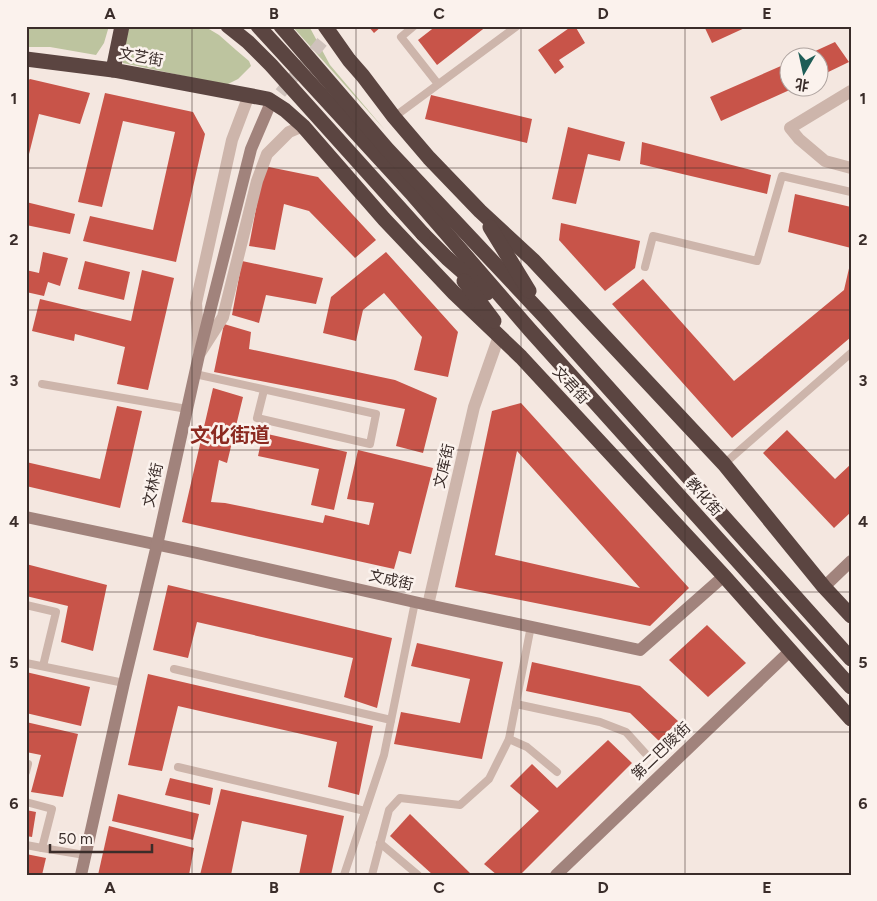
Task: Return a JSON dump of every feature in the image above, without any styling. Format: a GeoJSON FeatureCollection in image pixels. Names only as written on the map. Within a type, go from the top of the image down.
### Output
{"type":"FeatureCollection","features":[{"type":"Feature","properties":{"kind":"highway"},"geometry":{"type":"LineString","coordinates":[[113,70],[122,26]]}},
{"type":"Feature","properties":{"kind":"highway"},"geometry":{"type":"LineString","coordinates":[[228,26],[248,42],[271,65],[423,234],[447,258],[530,330]]}},
{"type":"Feature","properties":{"kind":"highway"},"geometry":{"type":"LineString","coordinates":[[258,26],[413,195],[530,330]]}},
{"type":"Feature","properties":{"kind":"highway"},"geometry":{"type":"LineString","coordinates":[[280,26],[387,149],[544,316]]}},
{"type":"Feature","properties":{"kind":"highway"},"geometry":{"type":"LineString","coordinates":[[326,26],[349,60],[364,76],[394,117],[430,158],[480,210],[533,260],[724,464],[824,587],[848,608]]}},
{"type":"Feature","properties":{"kind":"highway","name":"文艺街"},"geometry":{"type":"LineString","coordinates":[[26,59],[113,70],[249,95]]}},
{"type":"Feature","properties":{"kind":"highway","name":"文君街"},"geometry":{"type":"LineString","coordinates":[[249,95],[268,99],[285,110],[303,126],[384,219],[454,293],[521,357],[724,576],[851,719]]}},
{"type":"Feature","properties":{"kind":"highway"},"geometry":{"type":"LineString","coordinates":[[480,210],[544,316]]}},
{"type":"Feature","properties":{"kind":"highway"},"geometry":{"type":"LineString","coordinates":[[447,258],[521,357]]}},
{"type":"Feature","properties":{"kind":"highway","name":"教化街"},"geometry":{"type":"LineString","coordinates":[[544,316],[851,659]]}},
{"type":"Feature","properties":{"kind":"highway","name":"教化街"},"geometry":{"type":"LineString","coordinates":[[530,330],[851,687]]}},
{"type":"Feature","properties":{"kind":"street"},"geometry":{"type":"LineString","coordinates":[[851,92],[790,128],[799,139],[825,161],[851,168]]}},
{"type":"Feature","properties":{"kind":"street"},"geometry":{"type":"LineString","coordinates":[[199,355],[196,303],[232,140],[249,95]]}},
{"type":"Feature","properties":{"kind":"street","name":"文林街"},"geometry":{"type":"LineString","coordinates":[[81,875],[199,355],[250,149],[269,107]]}},
{"type":"Feature","properties":{"kind":"street"},"geometry":{"type":"LineString","coordinates":[[199,355],[223,317],[257,181],[267,154],[289,132],[303,126]]}},
{"type":"Feature","properties":{"kind":"street","name":"文库街"},"geometry":{"type":"LineString","coordinates":[[428,605],[474,407],[500,336]]}},
{"type":"Feature","properties":{"kind":"street","name":"文成街"},"geometry":{"type":"LineString","coordinates":[[26,516],[640,650],[724,576]]}},
{"type":"Feature","properties":{"kind":"street"},"geometry":{"type":"LineString","coordinates":[[824,587],[851,562]]}},
{"type":"Feature","properties":{"kind":"street","name":"第二巴陵街"},"geometry":{"type":"LineString","coordinates":[[556,875],[790,651]]}},
{"type":"Feature","properties":{"kind":"lane"},"geometry":{"type":"LineString","coordinates":[[414,26],[401,37],[438,84]]}},
{"type":"Feature","properties":{"kind":"lane"},"geometry":{"type":"LineString","coordinates":[[394,117],[517,26]]}},
{"type":"Feature","properties":{"kind":"lane"},"geometry":{"type":"LineString","coordinates":[[645,267],[653,236],[757,261],[782,176],[851,192]]}},
{"type":"Feature","properties":{"kind":"lane"},"geometry":{"type":"LineString","coordinates":[[724,464],[851,353]]}},
{"type":"Feature","properties":{"kind":"lane"},"geometry":{"type":"LineString","coordinates":[[195,374],[376,414],[370,444],[257,418],[264,390]]}},
{"type":"Feature","properties":{"kind":"lane"},"geometry":{"type":"LineString","coordinates":[[42,384],[187,409]]}},
{"type":"Feature","properties":{"kind":"lane"},"geometry":{"type":"LineString","coordinates":[[344,875],[384,755],[415,602]]}},
{"type":"Feature","properties":{"kind":"lane"},"geometry":{"type":"LineString","coordinates":[[26,605],[56,612],[43,666]]}},
{"type":"Feature","properties":{"kind":"lane"},"geometry":{"type":"LineString","coordinates":[[372,875],[389,810],[400,798],[460,805],[489,779],[509,739],[530,626]]}},
{"type":"Feature","properties":{"kind":"lane"},"geometry":{"type":"LineString","coordinates":[[26,663],[124,683]]}},
{"type":"Feature","properties":{"kind":"lane"},"geometry":{"type":"LineString","coordinates":[[174,669],[391,720]]}},
{"type":"Feature","properties":{"kind":"lane"},"geometry":{"type":"LineString","coordinates":[[516,704],[600,722],[626,732],[645,753]]}},
{"type":"Feature","properties":{"kind":"lane"},"geometry":{"type":"LineString","coordinates":[[509,739],[527,747],[557,772]]}},
{"type":"Feature","properties":{"kind":"lane"},"geometry":{"type":"LineString","coordinates":[[178,767],[365,811]]}},
{"type":"Feature","properties":{"kind":"lane"},"geometry":{"type":"LineString","coordinates":[[26,802],[52,808],[42,848]]}},
{"type":"Feature","properties":{"kind":"lane"},"geometry":{"type":"LineString","coordinates":[[380,843],[418,875]]}},
{"type":"Feature","properties":{"kind":"lane"},"geometry":{"type":"LineString","coordinates":[[26,845],[85,855]]}},
{"type":"Feature","properties":{"kind":"green space"},"geometry":{"type":"Polygon","coordinates":[[[26,26],[109,26],[104,43],[96,55],[50,47],[26,47],[26,26]]]}},
{"type":"Feature","properties":{"kind":"green space"},"geometry":{"type":"Polygon","coordinates":[[[130,26],[204,26],[219,35],[249,61],[251,66],[238,79],[226,85],[123,63],[124,44],[130,26]]]}},
{"type":"Feature","properties":{"kind":"green space"},"geometry":{"type":"Polygon","coordinates":[[[292,26],[309,26],[330,65],[385,130],[292,26]]]}},
{"type":"Feature","properties":{"kind":"building"},"geometry":{"type":"Polygon","coordinates":[[[368,26],[382,26],[374,33],[368,26]]]}},
{"type":"Feature","properties":{"kind":"building"},"geometry":{"type":"Polygon","coordinates":[[[436,26],[487,26],[437,65],[418,40],[436,26]]]}},
{"type":"Feature","properties":{"kind":"building"},"geometry":{"type":"Polygon","coordinates":[[[572,26],[575,26],[585,43],[559,60],[564,67],[555,74],[538,50],[572,26]]]}},
{"type":"Feature","properties":{"kind":"building"},"geometry":{"type":"Polygon","coordinates":[[[704,26],[749,26],[712,43],[704,26]]]}},
{"type":"Feature","properties":{"kind":"building"},"geometry":{"type":"Polygon","coordinates":[[[835,42],[849,62],[830,71],[830,48],[822,48],[835,42]]]}},
{"type":"Feature","properties":{"kind":"building"},"geometry":{"type":"Polygon","coordinates":[[[780,66],[780,94],[721,121],[710,97],[780,66]]]}},
{"type":"Feature","properties":{"kind":"building"},"geometry":{"type":"Polygon","coordinates":[[[30,79],[90,93],[80,124],[39,114],[27,162],[26,82],[30,79]]]}},
{"type":"Feature","properties":{"kind":"building"},"geometry":{"type":"Polygon","coordinates":[[[105,93],[193,112],[205,134],[176,262],[83,241],[90,216],[153,230],[175,132],[123,121],[102,207],[78,202],[105,93]]]}},
{"type":"Feature","properties":{"kind":"building"},"geometry":{"type":"Polygon","coordinates":[[[431,95],[532,119],[527,143],[425,119],[431,95]]]}},
{"type":"Feature","properties":{"kind":"building"},"geometry":{"type":"Polygon","coordinates":[[[568,127],[625,142],[620,161],[588,154],[576,204],[552,199],[568,127]]]}},
{"type":"Feature","properties":{"kind":"building"},"geometry":{"type":"Polygon","coordinates":[[[642,142],[771,175],[767,194],[640,164],[642,142]]]}},
{"type":"Feature","properties":{"kind":"building"},"geometry":{"type":"Polygon","coordinates":[[[264,166],[318,177],[376,240],[355,258],[309,211],[284,204],[275,250],[249,246],[264,166]]]}},
{"type":"Feature","properties":{"kind":"building"},"geometry":{"type":"Polygon","coordinates":[[[795,194],[851,207],[851,248],[788,232],[795,194]]]}},
{"type":"Feature","properties":{"kind":"building"},"geometry":{"type":"Polygon","coordinates":[[[26,202],[75,214],[70,234],[26,225],[26,202]]]}},
{"type":"Feature","properties":{"kind":"building"},"geometry":{"type":"Polygon","coordinates":[[[561,223],[640,241],[635,268],[605,291],[559,240],[561,223]]]}},
{"type":"Feature","properties":{"kind":"building"},"geometry":{"type":"Polygon","coordinates":[[[43,252],[68,258],[60,286],[48,282],[44,296],[26,292],[26,270],[39,273],[43,252]]]}},
{"type":"Feature","properties":{"kind":"building"},"geometry":{"type":"Polygon","coordinates":[[[386,252],[458,332],[448,377],[414,370],[422,337],[384,293],[363,310],[356,341],[323,333],[331,297],[386,252]]]}},
{"type":"Feature","properties":{"kind":"building"},"geometry":{"type":"Polygon","coordinates":[[[85,261],[130,272],[124,300],[78,289],[85,261]]]}},
{"type":"Feature","properties":{"kind":"building"},"geometry":{"type":"Polygon","coordinates":[[[242,261],[323,278],[316,304],[266,295],[259,323],[232,315],[242,261]]]}},
{"type":"Feature","properties":{"kind":"building"},"geometry":{"type":"Polygon","coordinates":[[[850,264],[851,337],[732,438],[612,304],[643,279],[734,381],[844,290],[850,264]]]}},
{"type":"Feature","properties":{"kind":"building"},"geometry":{"type":"Polygon","coordinates":[[[142,270],[174,278],[148,390],[117,384],[125,347],[75,334],[74,341],[32,331],[40,299],[131,321],[142,270]]]}},
{"type":"Feature","properties":{"kind":"building"},"geometry":{"type":"Polygon","coordinates":[[[224,324],[251,332],[249,349],[395,380],[437,398],[423,453],[396,446],[405,409],[214,372],[224,324]]]}},
{"type":"Feature","properties":{"kind":"building"},"geometry":{"type":"Polygon","coordinates":[[[213,388],[243,397],[227,463],[219,460],[211,502],[225,503],[323,523],[325,515],[369,525],[374,503],[347,499],[358,450],[433,468],[411,554],[399,551],[394,569],[182,522],[213,388]]]}},
{"type":"Feature","properties":{"kind":"building"},"geometry":{"type":"Polygon","coordinates":[[[521,403],[689,588],[650,626],[455,587],[492,411],[521,403]],[[517,451],[495,555],[640,588],[517,451]]]}},
{"type":"Feature","properties":{"kind":"building"},"geometry":{"type":"Polygon","coordinates":[[[117,406],[142,411],[120,508],[26,486],[26,462],[100,479],[117,406]]]}},
{"type":"Feature","properties":{"kind":"building"},"geometry":{"type":"Polygon","coordinates":[[[787,430],[835,479],[851,464],[851,512],[834,528],[763,453],[787,430]]]}},
{"type":"Feature","properties":{"kind":"building"},"geometry":{"type":"Polygon","coordinates":[[[263,433],[347,452],[334,510],[311,505],[319,469],[258,456],[263,433]]]}},
{"type":"Feature","properties":{"kind":"building"},"geometry":{"type":"Polygon","coordinates":[[[26,564],[107,585],[93,651],[61,642],[68,606],[26,596],[26,564]]]}},
{"type":"Feature","properties":{"kind":"building"},"geometry":{"type":"Polygon","coordinates":[[[168,585],[392,638],[377,708],[344,697],[353,658],[197,622],[188,658],[153,650],[168,585]]]}},
{"type":"Feature","properties":{"kind":"building"},"geometry":{"type":"Polygon","coordinates":[[[707,625],[746,663],[708,697],[669,660],[707,625]]]}},
{"type":"Feature","properties":{"kind":"building"},"geometry":{"type":"Polygon","coordinates":[[[417,643],[503,662],[482,759],[394,744],[401,712],[460,723],[470,679],[411,666],[417,643]]]}},
{"type":"Feature","properties":{"kind":"building"},"geometry":{"type":"Polygon","coordinates":[[[532,662],[640,686],[678,721],[659,741],[630,713],[526,691],[532,662]]]}},
{"type":"Feature","properties":{"kind":"building"},"geometry":{"type":"Polygon","coordinates":[[[26,672],[90,687],[81,726],[26,713],[26,672]]]}},
{"type":"Feature","properties":{"kind":"building"},"geometry":{"type":"Polygon","coordinates":[[[148,674],[373,726],[359,795],[328,787],[337,742],[178,706],[162,771],[128,765],[148,674]]]}},
{"type":"Feature","properties":{"kind":"building"},"geometry":{"type":"Polygon","coordinates":[[[26,722],[78,734],[63,797],[31,792],[41,755],[26,752],[26,722]]]}},
{"type":"Feature","properties":{"kind":"building"},"geometry":{"type":"Polygon","coordinates":[[[608,740],[632,763],[520,875],[497,875],[484,864],[539,811],[510,786],[532,764],[557,788],[608,740]]]}},
{"type":"Feature","properties":{"kind":"building"},"geometry":{"type":"Polygon","coordinates":[[[170,778],[213,788],[210,805],[165,795],[170,778]]]}},
{"type":"Feature","properties":{"kind":"building"},"geometry":{"type":"Polygon","coordinates":[[[221,789],[344,816],[331,875],[299,875],[307,835],[242,821],[231,875],[200,875],[221,789]]]}},
{"type":"Feature","properties":{"kind":"building"},"geometry":{"type":"Polygon","coordinates":[[[118,794],[199,814],[193,840],[112,821],[118,794]]]}},
{"type":"Feature","properties":{"kind":"building"},"geometry":{"type":"Polygon","coordinates":[[[26,810],[36,812],[32,837],[26,836],[26,810]]]}},
{"type":"Feature","properties":{"kind":"building"},"geometry":{"type":"Polygon","coordinates":[[[410,814],[472,875],[433,875],[390,836],[410,814]]]}},
{"type":"Feature","properties":{"kind":"building"},"geometry":{"type":"Polygon","coordinates":[[[109,826],[194,848],[189,875],[98,875],[109,826]]]}},
{"type":"Feature","properties":{"kind":"building"},"geometry":{"type":"Polygon","coordinates":[[[26,854],[46,858],[42,875],[26,875],[26,854]]]}},
{"type":"Feature","properties":{"kind":"tunnel"},"geometry":{"type":"LineString","coordinates":[[269,107],[335,26]]}},
{"type":"Feature","properties":{"kind":"district","name":"文化街道"},"geometry":{"type":"Point","coordinates":[230,435]}}]}
